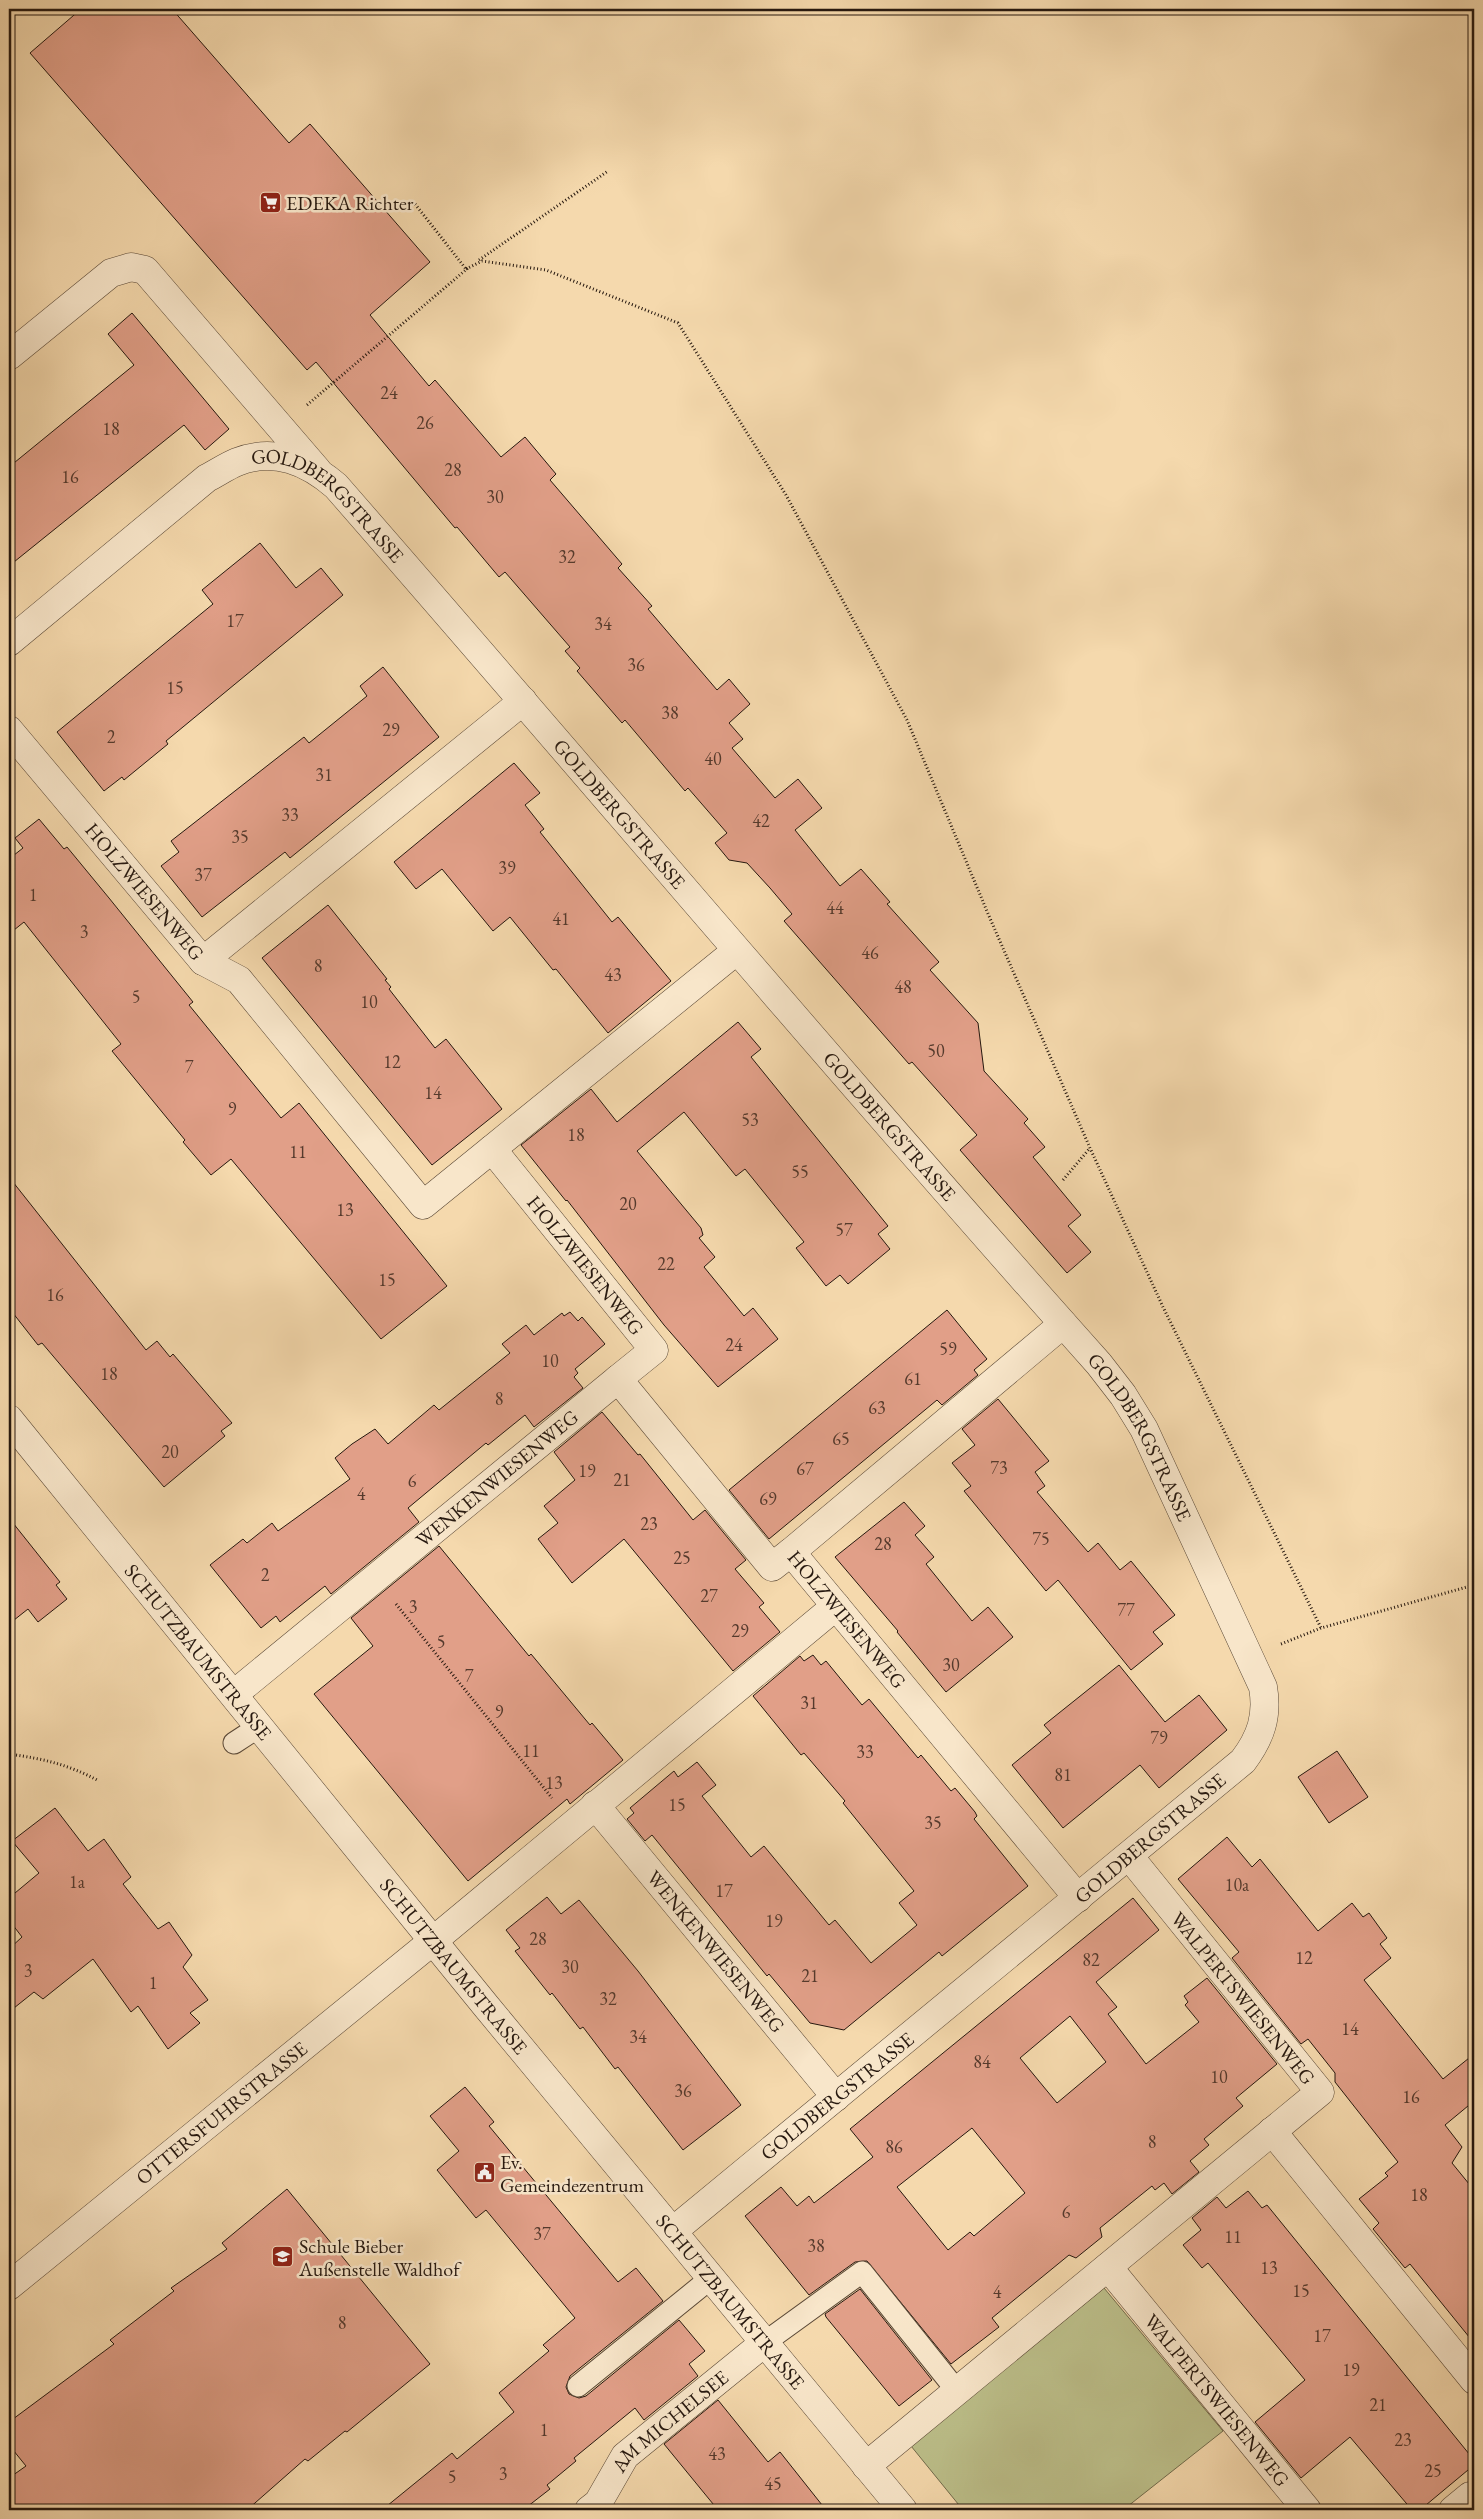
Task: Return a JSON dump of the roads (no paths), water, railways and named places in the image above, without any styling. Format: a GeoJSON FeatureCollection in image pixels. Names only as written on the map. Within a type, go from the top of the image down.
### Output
{"type":"FeatureCollection","features":[{"type":"Feature","properties":{"kind":"street"},"geometry":{"type":"LineString","coordinates":[[9,356],[111,273],[131,268],[145,270],[317,470]]}},
{"type":"Feature","properties":{"kind":"street","name":"GOLDBERGSTRASSE"},"geometry":{"type":"LineString","coordinates":[[9,642],[207,478],[237,462],[257,456],[276,456],[300,462],[317,470],[336,486],[523,701],[736,951],[1117,1388],[1144,1430],[1263,1686],[1266,1713],[1258,1738],[1242,1761],[1225,1777],[673,2231]]}},
{"type":"Feature","properties":{"kind":"street"},"geometry":{"type":"LineString","coordinates":[[203,961],[523,701]]}},
{"type":"Feature","properties":{"kind":"street","name":"HOLZWIESENWEG"},"geometry":{"type":"LineString","coordinates":[[9,730],[203,961],[240,980],[423,1205],[492,1149],[654,1350],[618,1379],[772,1568],[792,1552],[1078,1898]]}},
{"type":"Feature","properties":{"kind":"street"},"geometry":{"type":"LineString","coordinates":[[492,1149],[736,951]]}},
{"type":"Feature","properties":{"kind":"street"},"geometry":{"type":"LineString","coordinates":[[792,1552],[1063,1324]]}},
{"type":"Feature","properties":{"kind":"street","name":"WENKENWIESENWEG"},"geometry":{"type":"LineString","coordinates":[[234,1694],[618,1379]]}},
{"type":"Feature","properties":{"kind":"street","name":"SCHUTZBAUMSTRASSE"},"geometry":{"type":"LineString","coordinates":[[9,1419],[764,2343],[903,2510]]}},
{"type":"Feature","properties":{"kind":"street"},"geometry":{"type":"LineString","coordinates":[[434,1940],[836,1606]]}},
{"type":"Feature","properties":{"kind":"street","name":"WENKENWIESENWEG"},"geometry":{"type":"LineString","coordinates":[[595,1805],[836,2097]]}},
{"type":"Feature","properties":{"kind":"street","name":"WALPERTSWIESENWEG"},"geometry":{"type":"LineString","coordinates":[[866,2466],[1320,2092],[1129,1856]]}},
{"type":"Feature","properties":{"kind":"street","name":"OTTERSFUHRSTRASSE"},"geometry":{"type":"LineString","coordinates":[[9,2286],[434,1940]]}},
{"type":"Feature","properties":{"kind":"street"},"geometry":{"type":"LineString","coordinates":[[1272,2131],[1474,2380]]}},
{"type":"Feature","properties":{"kind":"street","name":"WALPERTSWIESENWEG"},"geometry":{"type":"LineString","coordinates":[[1108,2267],[1307,2510]]}},
{"type":"Feature","properties":{"kind":"street","name":"AM MICHELSEE"},"geometry":{"type":"LineString","coordinates":[[589,2510],[598,2503],[625,2456],[764,2343]]}},
{"type":"Feature","properties":{"kind":"lane"},"geometry":{"type":"LineString","coordinates":[[234,1743],[260,1726]]}},
{"type":"Feature","properties":{"kind":"lane"},"geometry":{"type":"LineString","coordinates":[[764,2343],[862,2272],[957,2391]]}},
{"type":"Feature","properties":{"kind":"lane"},"geometry":{"type":"LineString","coordinates":[[578,2386],[711,2278]]}},
{"type":"Feature","properties":{"kind":"place","name":"EDEKA Richter"},"geometry":{"type":"Point","coordinates":[270,203]}},
{"type":"Feature","properties":{"kind":"place","name":"Ev. Gemeindezentrum"},"geometry":{"type":"Point","coordinates":[484,2173]}},
{"type":"Feature","properties":{"kind":"place","name":"Schule Bieber Außenstelle Waldhof"},"geometry":{"type":"Point","coordinates":[283,2257]}}]}
